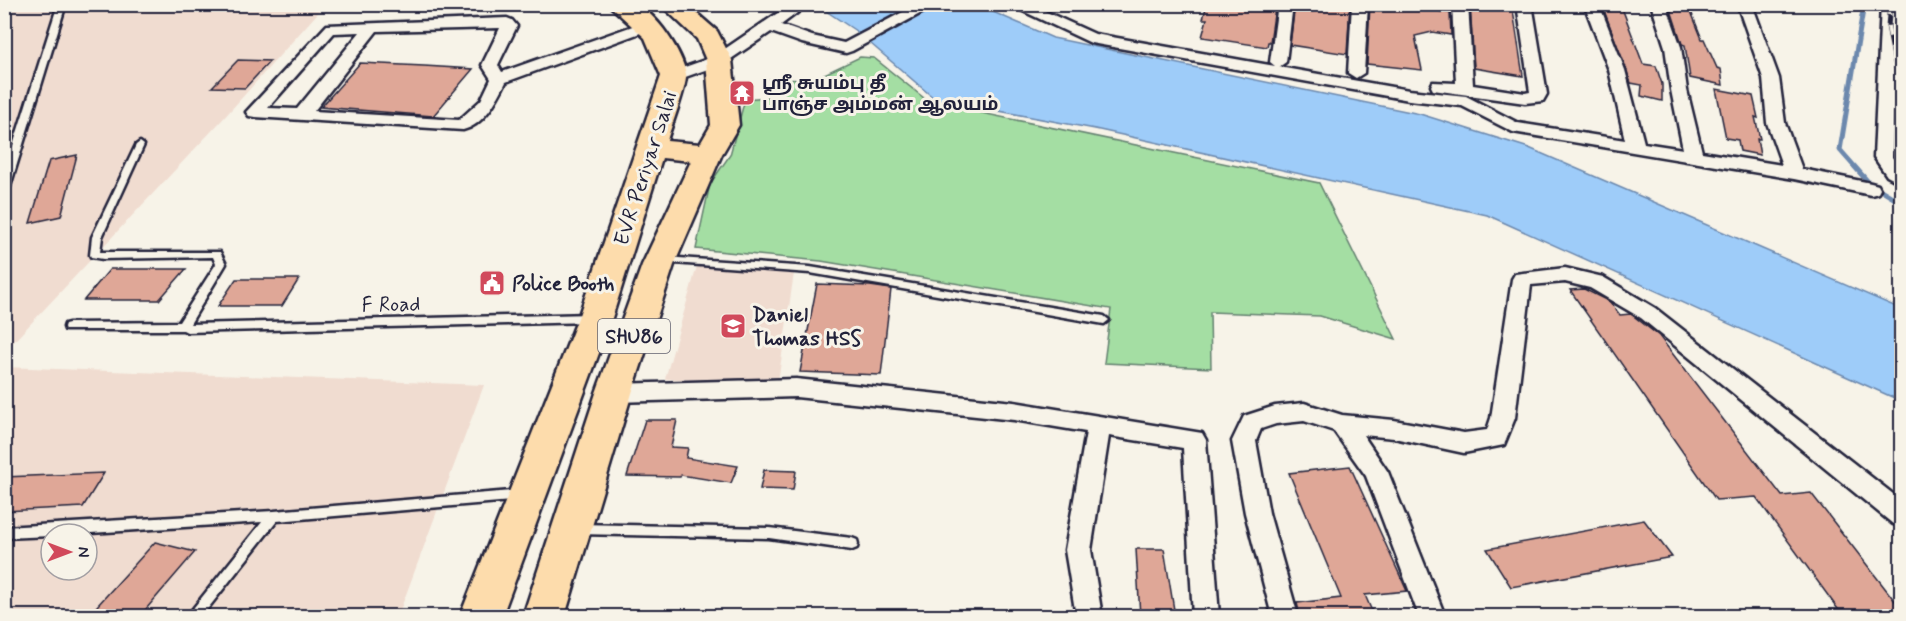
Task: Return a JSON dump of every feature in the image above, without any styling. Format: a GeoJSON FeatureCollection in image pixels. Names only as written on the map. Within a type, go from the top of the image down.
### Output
{"type":"FeatureCollection","features":[{"type":"Feature","properties":{"kind":"main road","name":"EVR Periyar Salai"},"geometry":{"type":"LineString","coordinates":[[544,616],[614,393],[661,260],[708,154],[725,125],[719,60],[708,36],[660,15],[619,4]]}},
{"type":"Feature","properties":{"kind":"main road","name":"EVR Periyar Salai"},"geometry":{"type":"LineString","coordinates":[[481,616],[595,318],[674,76],[662,43],[660,15]]}},
{"type":"Feature","properties":{"kind":"main road"},"geometry":{"type":"LineString","coordinates":[[651,148],[708,154]]}},
{"type":"Feature","properties":{"kind":"street"},"geometry":{"type":"LineString","coordinates":[[674,76],[719,60],[802,4]]}},
{"type":"Feature","properties":{"kind":"street"},"geometry":{"type":"LineString","coordinates":[[769,26],[841,49],[851,47],[931,4]]}},
{"type":"Feature","properties":{"kind":"street"},"geometry":{"type":"LineString","coordinates":[[1015,4],[1091,38],[1409,95],[1466,101],[1513,127],[1794,173],[1871,189]]}},
{"type":"Feature","properties":{"kind":"street"},"geometry":{"type":"LineString","coordinates":[[1278,62],[1286,4]]}},
{"type":"Feature","properties":{"kind":"street"},"geometry":{"type":"LineString","coordinates":[[1356,73],[1360,4]]}},
{"type":"Feature","properties":{"kind":"street"},"geometry":{"type":"LineString","coordinates":[[1460,4],[1465,89]]}},
{"type":"Feature","properties":{"kind":"street"},"geometry":{"type":"LineString","coordinates":[[1091,38],[1168,46],[1524,98],[1537,97],[1539,94],[1524,4]]}},
{"type":"Feature","properties":{"kind":"street"},"geometry":{"type":"LineString","coordinates":[[1591,4],[1617,70],[1636,148]]}},
{"type":"Feature","properties":{"kind":"street"},"geometry":{"type":"LineString","coordinates":[[1658,4],[1673,47],[1679,90],[1694,157]]}},
{"type":"Feature","properties":{"kind":"street"},"geometry":{"type":"LineString","coordinates":[[1743,4],[1771,78],[1776,123],[1794,173]]}},
{"type":"Feature","properties":{"kind":"street"},"geometry":{"type":"LineString","coordinates":[[1889,4],[1883,157],[1893,172],[1902,178]]}},
{"type":"Feature","properties":{"kind":"street"},"geometry":{"type":"LineString","coordinates":[[499,79],[491,70],[490,65],[509,26],[507,23],[329,29],[255,112],[463,125],[488,102],[499,79],[660,15]]}},
{"type":"Feature","properties":{"kind":"street"},"geometry":{"type":"LineString","coordinates":[[302,116],[372,27]]}},
{"type":"Feature","properties":{"kind":"street"},"geometry":{"type":"LineString","coordinates":[[1285,616],[1257,513],[1244,441],[1252,423],[1275,415],[1304,412],[1342,424],[1394,429],[1464,443],[1496,438],[1503,418],[1522,279],[1565,275],[1596,282],[1648,313],[1902,516]]}},
{"type":"Feature","properties":{"kind":"street"},"geometry":{"type":"LineString","coordinates":[[614,393],[796,388],[1014,411],[1194,440],[1206,616]]}},
{"type":"Feature","properties":{"kind":"street"},"geometry":{"type":"LineString","coordinates":[[1089,616],[1078,550],[1099,424]]}},
{"type":"Feature","properties":{"kind":"street"},"geometry":{"type":"LineString","coordinates":[[1342,424],[1376,472],[1432,616]]}},
{"type":"Feature","properties":{"kind":"lane"},"geometry":{"type":"LineString","coordinates":[[4,190],[62,4]]}},
{"type":"Feature","properties":{"kind":"lane"},"geometry":{"type":"LineString","coordinates":[[140,145],[97,237],[95,255],[216,254],[221,264],[184,322],[186,327]]}},
{"type":"Feature","properties":{"kind":"lane"},"geometry":{"type":"LineString","coordinates":[[661,260],[810,270],[1104,320]]}},
{"type":"Feature","properties":{"kind":"lane","name":"F Road"},"geometry":{"type":"LineString","coordinates":[[69,327],[186,327],[595,318]]}},
{"type":"Feature","properties":{"kind":"lane"},"geometry":{"type":"LineString","coordinates":[[4,533],[274,516],[528,495]]}},
{"type":"Feature","properties":{"kind":"lane"},"geometry":{"type":"LineString","coordinates":[[194,616],[274,516]]}},
{"type":"Feature","properties":{"kind":"lane"},"geometry":{"type":"LineString","coordinates":[[571,529],[769,533],[852,544]]}},
{"type":"Feature","properties":{"kind":"shaded area"},"geometry":{"type":"Polygon","coordinates":[[[4,5],[325,5],[222,120],[5,351],[4,5]]]}},
{"type":"Feature","properties":{"kind":"shaded area","name":"Daniel Thomas HSS"},"geometry":{"type":"Polygon","coordinates":[[[697,266],[794,273],[778,382],[665,379],[697,266]]]}},
{"type":"Feature","properties":{"kind":"shaded area"},"geometry":{"type":"Polygon","coordinates":[[[4,367],[484,385],[398,616],[5,616],[4,367]]]}},
{"type":"Feature","properties":{"kind":"green space"},"geometry":{"type":"Polygon","coordinates":[[[860,57],[874,58],[929,102],[1319,183],[1396,339],[1320,316],[1210,312],[1211,368],[1104,363],[1111,309],[821,261],[696,249],[710,184],[730,155],[745,99],[768,97],[770,79],[812,80],[860,57]]]}},
{"type":"Feature","properties":{"kind":"water"},"geometry":{"type":"Polygon","coordinates":[[[817,5],[977,5],[1053,38],[1420,114],[1529,148],[1901,309],[1901,401],[1487,215],[1095,129],[935,99],[856,31],[817,5]]]}},
{"type":"Feature","properties":{"kind":"building"},"geometry":{"type":"Polygon","coordinates":[[[1207,4],[1253,4],[1275,8],[1270,42],[1267,47],[1202,37],[1207,19],[1203,19],[1207,4]]]}},
{"type":"Feature","properties":{"kind":"building"},"geometry":{"type":"Polygon","coordinates":[[[1295,4],[1350,4],[1347,54],[1290,45],[1295,4]]]}},
{"type":"Feature","properties":{"kind":"building"},"geometry":{"type":"Polygon","coordinates":[[[1370,4],[1389,4],[1450,13],[1451,35],[1432,32],[1415,36],[1422,70],[1367,64],[1370,4]]]}},
{"type":"Feature","properties":{"kind":"building"},"geometry":{"type":"Polygon","coordinates":[[[1470,4],[1512,4],[1523,76],[1474,68],[1470,4]]]}},
{"type":"Feature","properties":{"kind":"building"},"geometry":{"type":"Polygon","coordinates":[[[1669,4],[1688,4],[1702,39],[1717,68],[1721,69],[1723,85],[1690,78],[1685,45],[1682,44],[1669,4]]]}},
{"type":"Feature","properties":{"kind":"building"},"geometry":{"type":"Polygon","coordinates":[[[1602,5],[1622,8],[1643,64],[1656,66],[1662,84],[1662,101],[1641,96],[1642,85],[1631,83],[1602,5]]]}},
{"type":"Feature","properties":{"kind":"building"},"geometry":{"type":"Polygon","coordinates":[[[238,60],[270,61],[245,88],[212,87],[238,60]]]}},
{"type":"Feature","properties":{"kind":"building"},"geometry":{"type":"Polygon","coordinates":[[[360,63],[473,69],[433,116],[321,107],[360,63]]]}},
{"type":"Feature","properties":{"kind":"building"},"geometry":{"type":"Polygon","coordinates":[[[1716,89],[1753,96],[1758,118],[1755,117],[1760,139],[1757,139],[1760,155],[1740,151],[1738,140],[1726,138],[1716,89]]]}},
{"type":"Feature","properties":{"kind":"building"},"geometry":{"type":"Polygon","coordinates":[[[77,155],[61,216],[30,223],[49,161],[77,155]]]}},
{"type":"Feature","properties":{"kind":"building"},"geometry":{"type":"Polygon","coordinates":[[[110,269],[186,269],[159,300],[84,300],[110,269]]]}},
{"type":"Feature","properties":{"kind":"building"},"geometry":{"type":"Polygon","coordinates":[[[236,279],[299,279],[282,306],[218,306],[236,279]]]}},
{"type":"Feature","properties":{"kind":"building"},"geometry":{"type":"Polygon","coordinates":[[[817,284],[891,289],[881,375],[800,372],[817,284]]]}},
{"type":"Feature","properties":{"kind":"building"},"geometry":{"type":"Polygon","coordinates":[[[1584,289],[1610,302],[1620,315],[1631,314],[1659,336],[1782,496],[1811,493],[1902,610],[1902,616],[1843,616],[1756,497],[1716,500],[1570,290],[1584,289]]]}},
{"type":"Feature","properties":{"kind":"building"},"geometry":{"type":"Polygon","coordinates":[[[645,420],[677,420],[671,447],[688,448],[686,458],[738,466],[731,483],[681,475],[680,477],[627,476],[645,420]]]}},
{"type":"Feature","properties":{"kind":"building"},"geometry":{"type":"Polygon","coordinates":[[[1350,466],[1407,591],[1365,595],[1374,616],[1300,616],[1297,603],[1341,598],[1289,473],[1350,466]]]}},
{"type":"Feature","properties":{"kind":"building"},"geometry":{"type":"Polygon","coordinates":[[[764,470],[796,471],[793,490],[760,489],[764,470]]]}},
{"type":"Feature","properties":{"kind":"building"},"geometry":{"type":"Polygon","coordinates":[[[104,473],[83,507],[4,511],[4,477],[104,473]]]}},
{"type":"Feature","properties":{"kind":"building"},"geometry":{"type":"Polygon","coordinates":[[[1644,520],[1672,557],[1511,587],[1487,549],[1644,520]]]}},
{"type":"Feature","properties":{"kind":"building"},"geometry":{"type":"Polygon","coordinates":[[[155,542],[195,552],[140,616],[88,616],[155,542]]]}},
{"type":"Feature","properties":{"kind":"building"},"geometry":{"type":"Polygon","coordinates":[[[1136,549],[1164,549],[1175,616],[1140,616],[1136,549]]]}},
{"type":"Feature","properties":{"kind":"waterway"},"geometry":{"type":"LineString","coordinates":[[1864,4],[1840,150],[1869,183],[1902,203]]}},
{"type":"Feature","properties":{"kind":"railway"},"geometry":{"type":"LineString","coordinates":[[1890,4],[1888,26],[1902,98]]}},
{"type":"Feature","properties":{"kind":"place","name":"ஶ்ரீ சுயம்பு தீ பாஞ்ச அம்மன் ஆலயம்"},"geometry":{"type":"Point","coordinates":[742,93]}},
{"type":"Feature","properties":{"kind":"place","name":"Police Booth"},"geometry":{"type":"Point","coordinates":[492,283]}},
{"type":"Feature","properties":{"kind":"place","name":"Daniel Thomas HSS"},"geometry":{"type":"Point","coordinates":[733,326]}}]}
